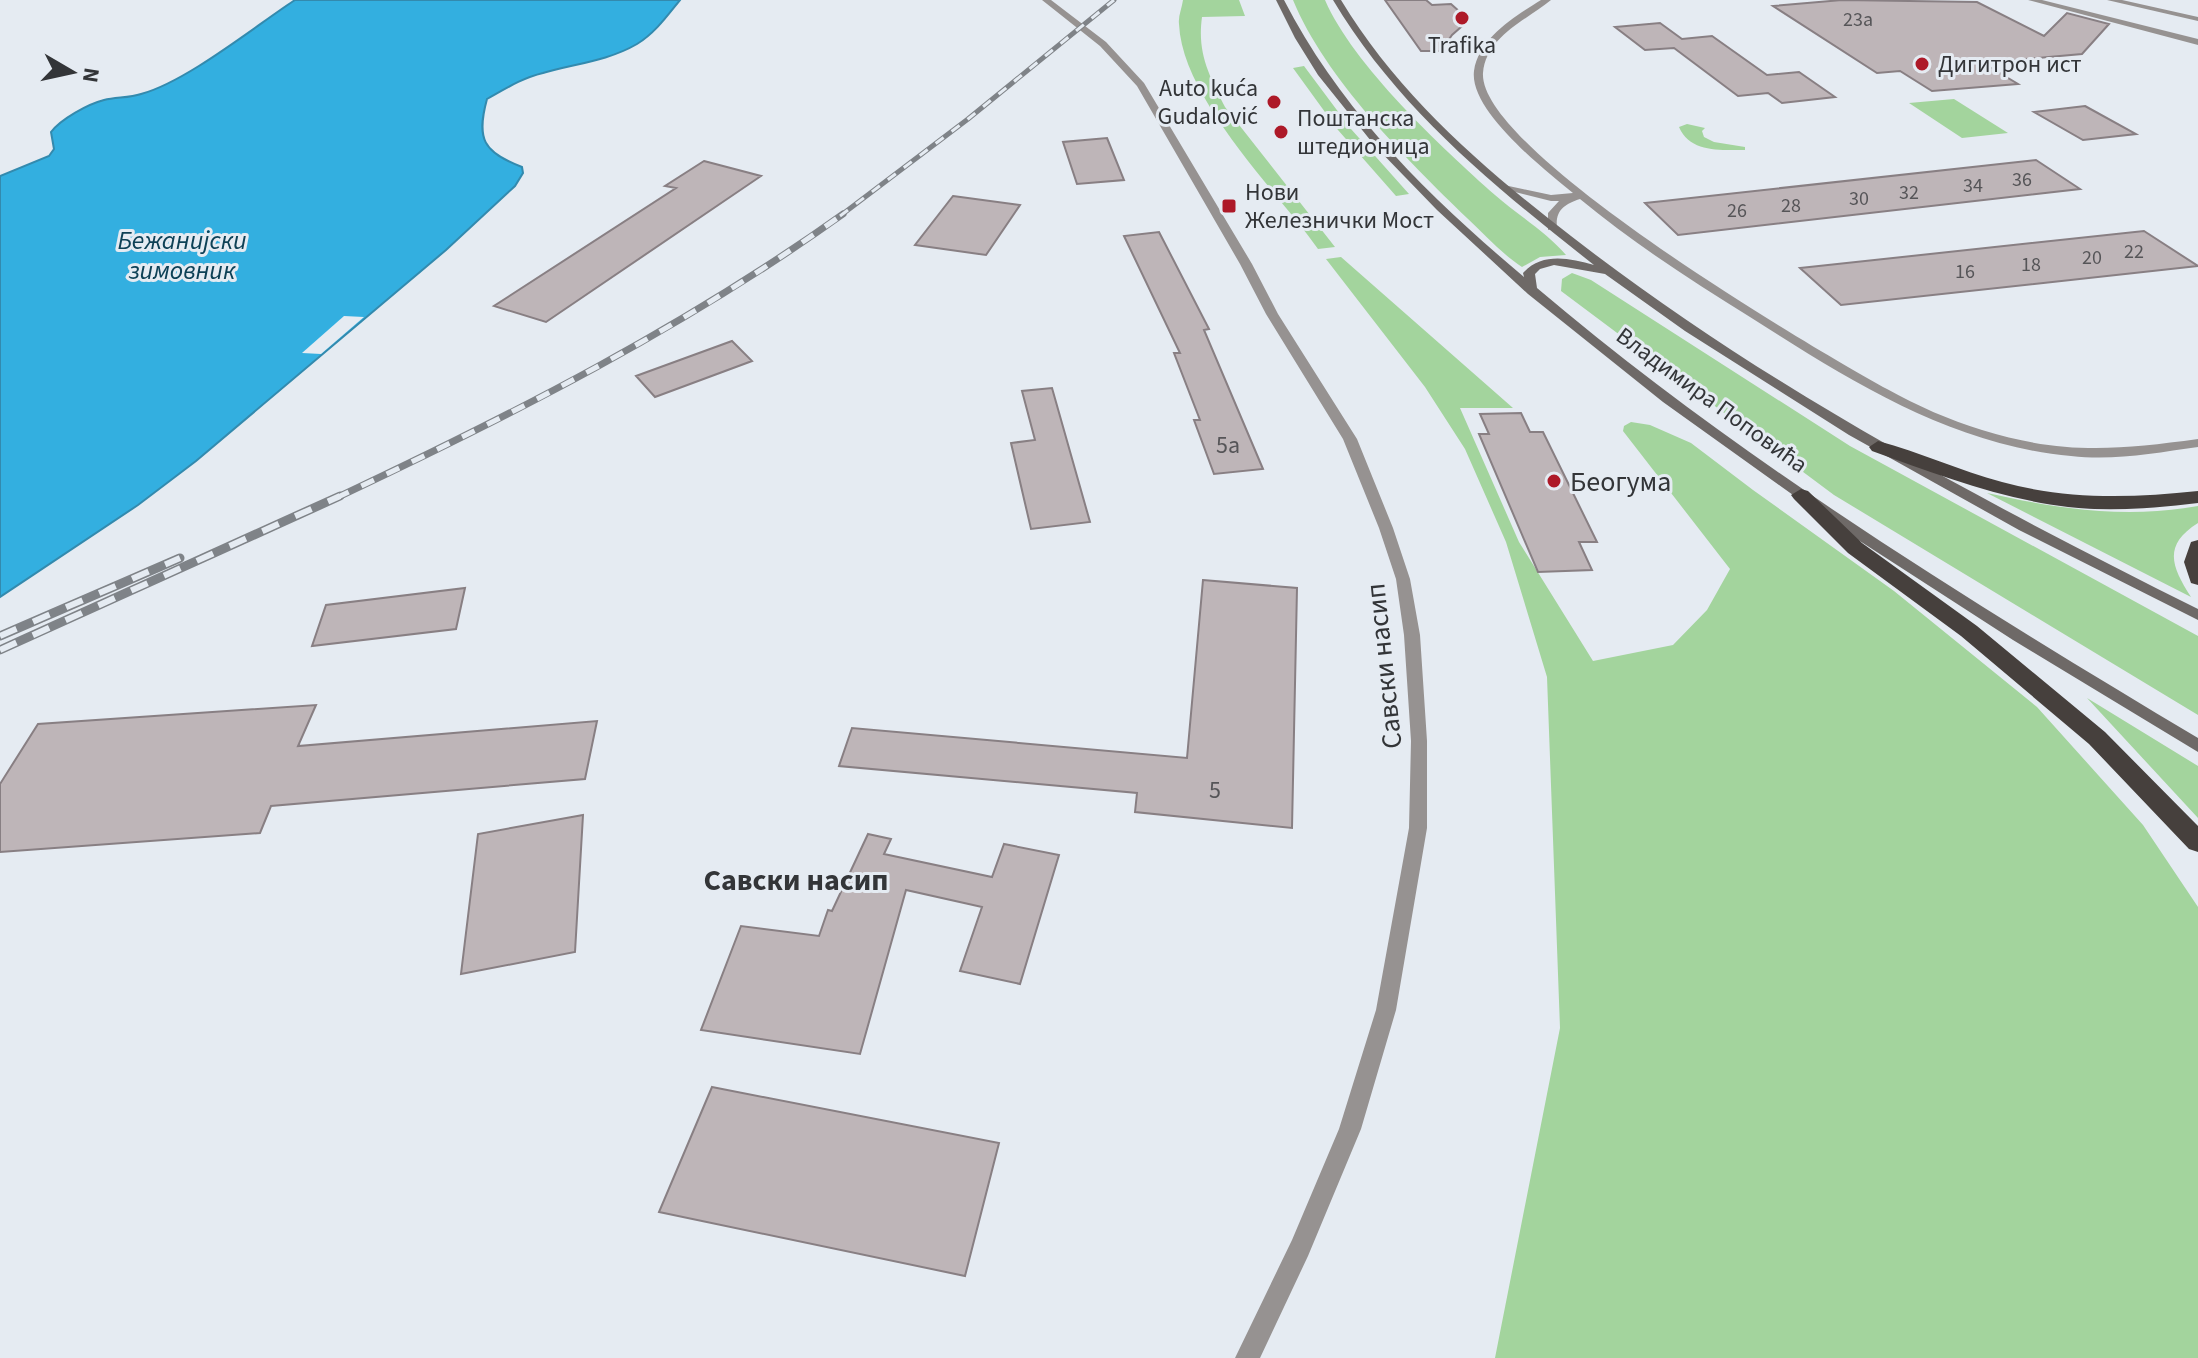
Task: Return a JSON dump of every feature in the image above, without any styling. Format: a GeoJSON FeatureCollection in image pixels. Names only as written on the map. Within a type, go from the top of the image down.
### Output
{"type":"FeatureCollection","features":[{"type":"Feature","properties":{"kind":"highway"},"geometry":{"type":"LineString","coordinates":[[1878,447],[1985,482],[2066,501],[2143,503],[2198,497]]}},
{"type":"Feature","properties":{"kind":"highway"},"geometry":{"type":"LineString","coordinates":[[1801,495],[1855,548],[1969,631],[2097,738],[2198,842]]}},
{"type":"Feature","properties":{"kind":"highway"},"geometry":{"type":"LineString","coordinates":[[2198,547],[2194,552],[2194,568],[2198,578]]}},
{"type":"Feature","properties":{"kind":"main road","name":"Владимира Поповића"},"geometry":{"type":"LineString","coordinates":[[1280,0],[1315,61],[1383,147],[1430,199],[1532,292],[1669,400],[1801,495],[2075,672],[2198,746]]}},
{"type":"Feature","properties":{"kind":"main road","name":"Владимира Поповића"},"geometry":{"type":"LineString","coordinates":[[1337,0],[1390,76],[1453,143],[1552,228],[1612,274],[1749,370],[1878,447],[1996,512],[2198,615]]}},
{"type":"Feature","properties":{"kind":"main road"},"geometry":{"type":"LineString","coordinates":[[1532,292],[1529,273],[1542,263],[1573,263],[1612,274]]}},
{"type":"Feature","properties":{"kind":"street","name":"Савски насип"},"geometry":{"type":"LineString","coordinates":[[1046,0],[1103,44],[1141,85],[1194,172],[1272,314],[1350,439],[1395,553],[1410,621],[1419,741],[1418,828],[1386,1010],[1350,1129],[1300,1248],[1247,1358]]}},
{"type":"Feature","properties":{"kind":"street"},"geometry":{"type":"LineString","coordinates":[[1547,0],[1521,17],[1492,44],[1480,64],[1479,84],[1491,112],[1505,129],[1578,196],[1786,336],[1884,393],[1951,424],[2000,439],[2087,453],[2198,443]]}},
{"type":"Feature","properties":{"kind":"street"},"geometry":{"type":"LineString","coordinates":[[2032,0],[2198,42]]}},
{"type":"Feature","properties":{"kind":"street"},"geometry":{"type":"LineString","coordinates":[[2111,0],[2198,19]]}},
{"type":"Feature","properties":{"kind":"street"},"geometry":{"type":"LineString","coordinates":[[2152,0],[2198,10]]}},
{"type":"Feature","properties":{"kind":"street"},"geometry":{"type":"LineString","coordinates":[[1504,188],[1551,198],[1578,196]]}},
{"type":"Feature","properties":{"kind":"street"},"geometry":{"type":"LineString","coordinates":[[1552,228],[1550,217],[1555,207],[1578,196]]}},
{"type":"Feature","properties":{"kind":"green space"},"geometry":{"type":"Polygon","coordinates":[[[1183,0],[1239,0],[1245,16],[1202,17],[1201,42],[1209,74],[1225,107],[1335,247],[1318,249],[1213,112],[1184,52],[1179,21],[1183,0]]]}},
{"type":"Feature","properties":{"kind":"green space"},"geometry":{"type":"Polygon","coordinates":[[[1293,0],[1325,0],[1356,51],[1425,130],[1566,255],[1540,257],[1522,267],[1493,244],[1394,144],[1346,88],[1325,59],[1293,0]]]}},
{"type":"Feature","properties":{"kind":"green space"},"geometry":{"type":"Polygon","coordinates":[[[1304,66],[1351,129],[1409,194],[1396,196],[1338,130],[1293,68],[1304,66]]]}},
{"type":"Feature","properties":{"kind":"green space"},"geometry":{"type":"Polygon","coordinates":[[[1954,99],[2008,133],[1962,138],[1909,103],[1954,99]]]}},
{"type":"Feature","properties":{"kind":"green space"},"geometry":{"type":"Polygon","coordinates":[[[1687,124],[1705,128],[1702,131],[1704,137],[1714,142],[1745,147],[1745,150],[1716,150],[1698,146],[1679,127],[1687,124]]]}},
{"type":"Feature","properties":{"kind":"green space"},"geometry":{"type":"Polygon","coordinates":[[[1341,257],[1513,408],[1460,408],[1519,542],[1593,661],[1673,645],[1707,610],[1730,569],[1623,431],[1624,426],[1631,422],[1650,425],[1691,443],[1894,591],[2037,707],[2143,825],[2198,907],[2198,1358],[1495,1358],[1560,1028],[1547,677],[1506,542],[1465,449],[1425,387],[1326,259],[1341,257]]]}},
{"type":"Feature","properties":{"kind":"green space"},"geometry":{"type":"Polygon","coordinates":[[[1572,273],[1591,280],[1850,446],[2198,636],[2198,715],[1834,495],[1561,291],[1562,279],[1572,273]]]}},
{"type":"Feature","properties":{"kind":"green space"},"geometry":{"type":"Polygon","coordinates":[[[1987,493],[2040,504],[2118,512],[2198,506],[2198,523],[2179,539],[2174,557],[2175,566],[2191,597],[1987,493]]]}},
{"type":"Feature","properties":{"kind":"green space"},"geometry":{"type":"Polygon","coordinates":[[[2087,698],[2198,766],[2198,818],[2087,698]]]}},
{"type":"Feature","properties":{"kind":"water","name":"Бежанијски зимовник"},"geometry":{"type":"Polygon","coordinates":[[[295,0],[680,0],[649,35],[626,50],[535,75],[487,99],[483,134],[499,156],[522,167],[523,173],[515,186],[446,250],[196,461],[138,505],[0,597],[0,176],[49,156],[54,149],[51,132],[75,113],[104,100],[159,88],[220,53],[295,0]]]}},
{"type":"Feature","properties":{"kind":"pier"},"geometry":{"type":"Polygon","coordinates":[[[344,316],[364,317],[321,354],[302,353],[344,316]]]}},
{"type":"Feature","properties":{"kind":"building"},"geometry":{"type":"Polygon","coordinates":[[[1385,0],[1426,0],[1432,5],[1451,4],[1469,20],[1452,35],[1441,51],[1421,51],[1385,0]]]}},
{"type":"Feature","properties":{"kind":"building"},"geometry":{"type":"Polygon","coordinates":[[[1842,0],[1977,2],[2044,36],[2067,13],[2109,24],[2082,54],[1983,63],[2018,84],[1932,91],[1900,71],[1877,73],[1773,6],[1842,0]]]}},
{"type":"Feature","properties":{"kind":"building"},"geometry":{"type":"Polygon","coordinates":[[[1660,23],[1682,39],[1712,36],[1767,75],[1799,72],[1835,97],[1782,103],[1768,93],[1738,96],[1674,48],[1645,50],[1615,27],[1660,23]]]}},
{"type":"Feature","properties":{"kind":"building"},"geometry":{"type":"Polygon","coordinates":[[[2085,106],[2136,134],[2083,140],[2034,112],[2085,106]]]}},
{"type":"Feature","properties":{"kind":"building"},"geometry":{"type":"Polygon","coordinates":[[[1107,138],[1124,180],[1077,184],[1063,142],[1107,138]]]}},
{"type":"Feature","properties":{"kind":"building"},"geometry":{"type":"Polygon","coordinates":[[[2036,160],[2080,189],[1678,235],[1645,203],[2036,160]]]}},
{"type":"Feature","properties":{"kind":"building"},"geometry":{"type":"Polygon","coordinates":[[[704,161],[761,176],[546,322],[494,306],[676,188],[665,186],[704,161]]]}},
{"type":"Feature","properties":{"kind":"building"},"geometry":{"type":"Polygon","coordinates":[[[953,196],[1020,205],[986,255],[915,245],[953,196]]]}},
{"type":"Feature","properties":{"kind":"building"},"geometry":{"type":"Polygon","coordinates":[[[2144,231],[2198,266],[1841,305],[1800,268],[2144,231]]]}},
{"type":"Feature","properties":{"kind":"building"},"geometry":{"type":"Polygon","coordinates":[[[1159,232],[1209,329],[1204,330],[1263,469],[1214,474],[1194,420],[1200,420],[1174,353],[1180,353],[1124,236],[1159,232]]]}},
{"type":"Feature","properties":{"kind":"building"},"geometry":{"type":"Polygon","coordinates":[[[732,341],[752,361],[655,397],[636,376],[732,341]]]}},
{"type":"Feature","properties":{"kind":"building"},"geometry":{"type":"Polygon","coordinates":[[[1052,388],[1090,522],[1031,529],[1011,443],[1035,440],[1022,391],[1052,388]]]}},
{"type":"Feature","properties":{"kind":"building"},"geometry":{"type":"Polygon","coordinates":[[[1521,413],[1530,432],[1543,432],[1597,542],[1579,542],[1592,570],[1538,572],[1479,434],[1489,434],[1480,414],[1521,413]]]}},
{"type":"Feature","properties":{"kind":"building"},"geometry":{"type":"Polygon","coordinates":[[[1203,580],[1297,588],[1292,828],[1135,812],[1137,793],[839,766],[852,728],[1187,758],[1203,580]]]}},
{"type":"Feature","properties":{"kind":"building"},"geometry":{"type":"Polygon","coordinates":[[[465,588],[456,629],[312,646],[326,605],[465,588]]]}},
{"type":"Feature","properties":{"kind":"building"},"geometry":{"type":"Polygon","coordinates":[[[316,705],[298,746],[597,721],[585,779],[271,806],[260,833],[0,852],[0,784],[38,724],[316,705]]]}},
{"type":"Feature","properties":{"kind":"building"},"geometry":{"type":"Polygon","coordinates":[[[583,815],[575,952],[461,974],[478,834],[583,815]]]}},
{"type":"Feature","properties":{"kind":"building"},"geometry":{"type":"Polygon","coordinates":[[[868,834],[891,839],[884,854],[992,877],[1004,844],[1059,855],[1020,984],[960,971],[982,907],[906,890],[860,1054],[701,1030],[741,926],[819,936],[828,910],[832,911],[868,834]]]}},
{"type":"Feature","properties":{"kind":"building"},"geometry":{"type":"Polygon","coordinates":[[[712,1087],[999,1143],[965,1276],[659,1212],[712,1087]]]}},
{"type":"Feature","properties":{"kind":"railway"},"geometry":{"type":"LineString","coordinates":[[840,216],[968,119],[1114,0]]}},
{"type":"Feature","properties":{"kind":"railway"},"geometry":{"type":"LineString","coordinates":[[336,498],[532,401],[660,332],[843,214]]}},
{"type":"Feature","properties":{"kind":"railway"},"geometry":{"type":"LineString","coordinates":[[0,650],[340,496]]}},
{"type":"Feature","properties":{"kind":"railway"},"geometry":{"type":"LineString","coordinates":[[0,636],[180,558]]}},
{"type":"Feature","properties":{"kind":"place","name":"Trafika"},"geometry":{"type":"Point","coordinates":[1462,18]}},
{"type":"Feature","properties":{"kind":"place","name":"Дигитрон ист"},"geometry":{"type":"Point","coordinates":[1922,64]}},
{"type":"Feature","properties":{"kind":"place","name":"Auto kuća Gudalović"},"geometry":{"type":"Point","coordinates":[1274,102]}},
{"type":"Feature","properties":{"kind":"place","name":"Поштанска штедионица"},"geometry":{"type":"Point","coordinates":[1281,132]}},
{"type":"Feature","properties":{"kind":"place","name":"Нови Железнички Мост"},"geometry":{"type":"Point","coordinates":[1229,206]}},
{"type":"Feature","properties":{"kind":"place","name":"Беогума"},"geometry":{"type":"Point","coordinates":[1554,481]}},
{"type":"Feature","properties":{"kind":"district","name":"Савски насип"},"geometry":{"type":"Point","coordinates":[796,880]}}]}
